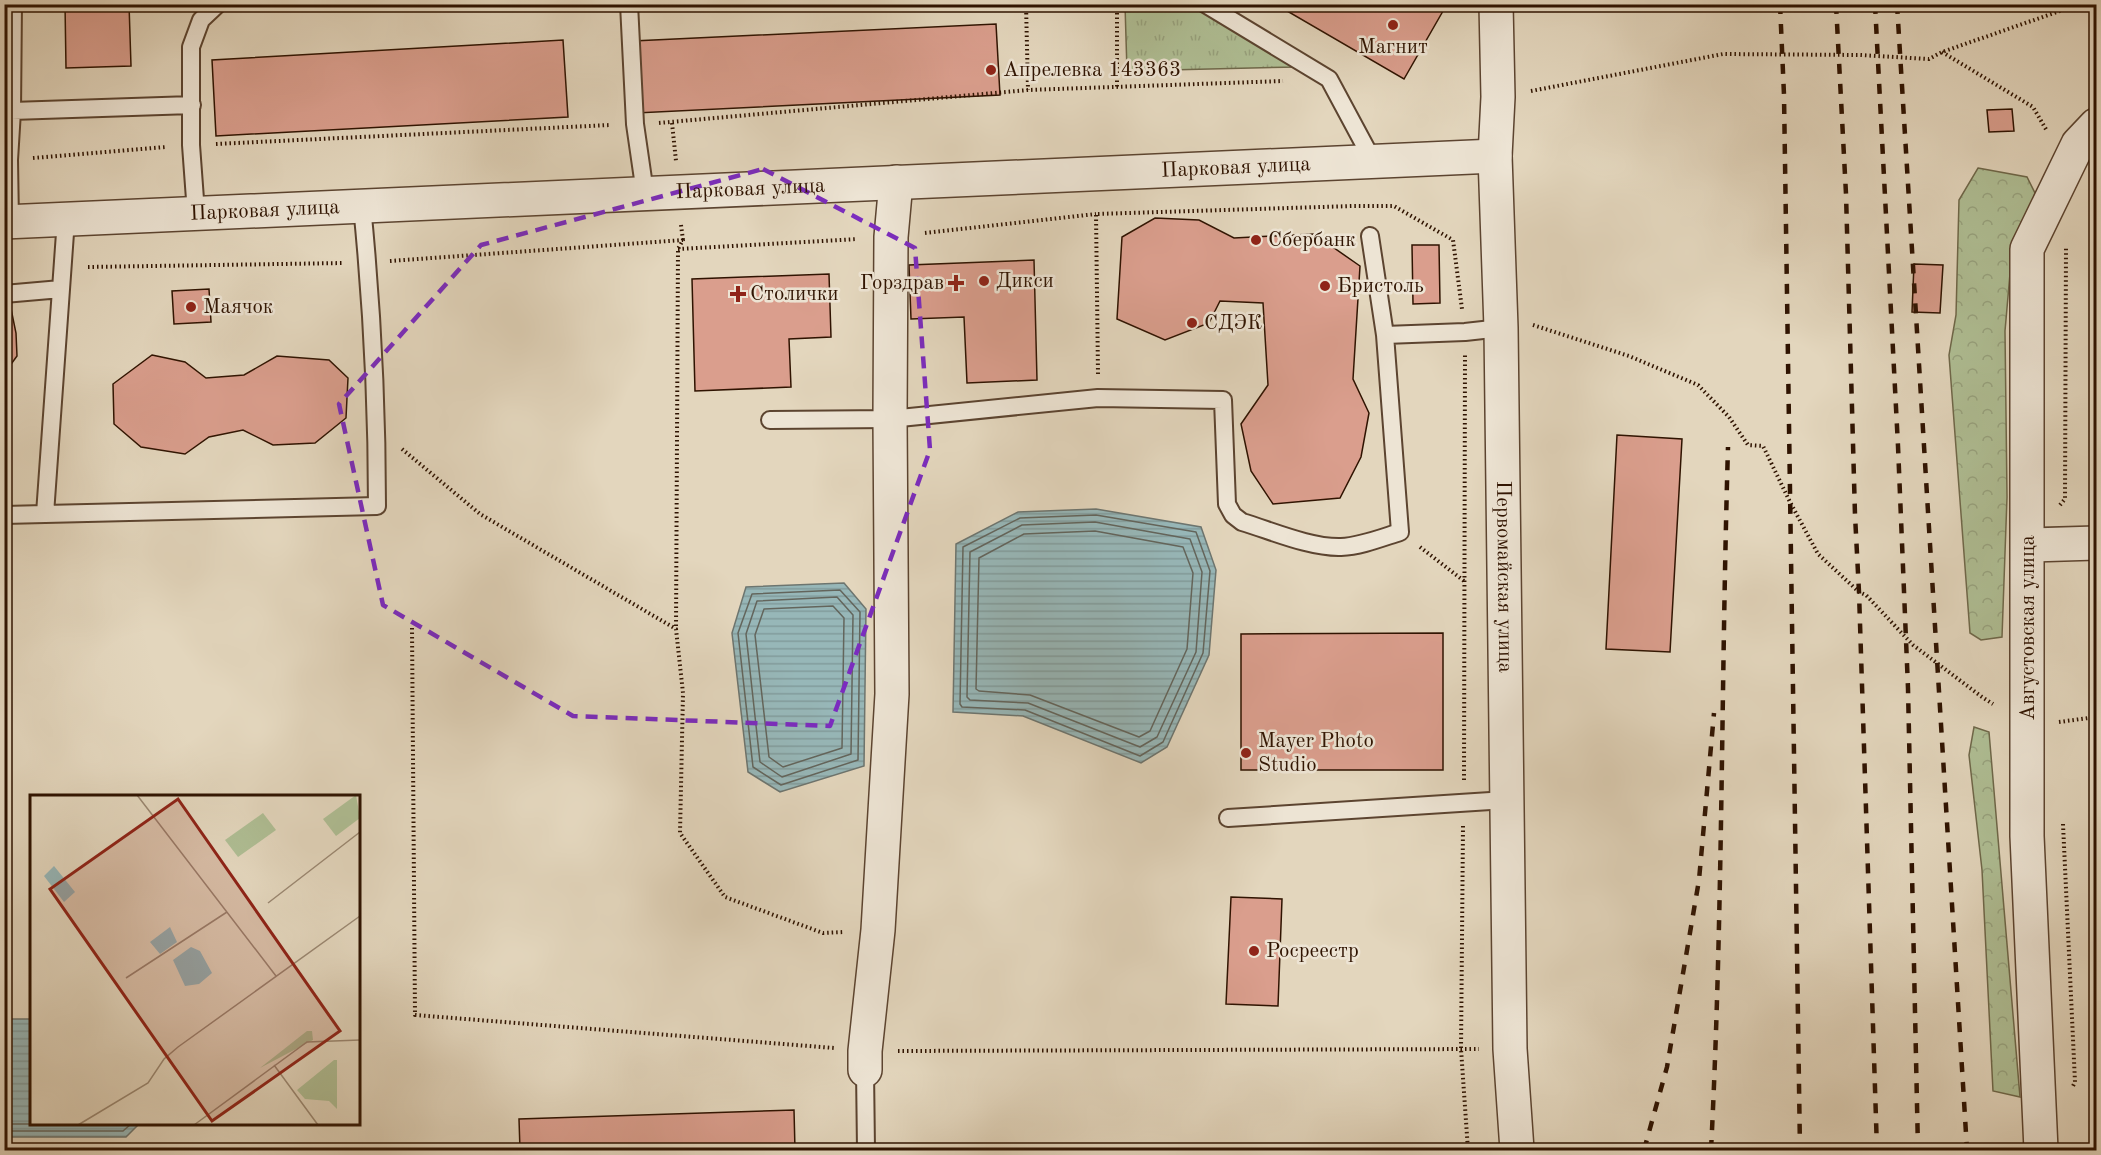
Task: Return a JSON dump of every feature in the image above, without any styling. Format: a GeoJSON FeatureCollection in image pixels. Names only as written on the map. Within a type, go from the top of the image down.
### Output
{"type":"FeatureCollection","features":[{"type":"Feature","properties":{"kind":"street","name":"Первомайская улица"},"geometry":{"type":"LineString","coordinates":[[1496,4],[1498,97],[1495,156],[1501,328],[1510,1049],[1517,1150]]}},
{"type":"Feature","properties":{"kind":"street","name":"Августовская улица"},"geometry":{"type":"LineString","coordinates":[[2041,1150],[2027,836],[2043,723],[2028,545],[2027,249],[2078,144],[2097,125]]}},
{"type":"Feature","properties":{"kind":"street","name":"Парковая улица"},"geometry":{"type":"LineString","coordinates":[[7,222],[1495,156]]}},
{"type":"Feature","properties":{"kind":"street"},"geometry":{"type":"LineString","coordinates":[[865,1060],[878,930],[892,694],[891,237],[896,182]]}},
{"type":"Feature","properties":{"kind":"street"},"geometry":{"type":"LineString","coordinates":[[2028,545],[2097,543]]}},
{"type":"Feature","properties":{"kind":"lane"},"geometry":{"type":"LineString","coordinates":[[7,222],[12,111],[13,4]]}},
{"type":"Feature","properties":{"kind":"lane"},"geometry":{"type":"LineString","coordinates":[[196,213],[191,145],[191,47],[201,20],[218,4]]}},
{"type":"Feature","properties":{"kind":"lane"},"geometry":{"type":"LineString","coordinates":[[629,4],[635,124],[645,193]]}},
{"type":"Feature","properties":{"kind":"lane"},"geometry":{"type":"LineString","coordinates":[[1205,4],[1329,79],[1373,161]]}},
{"type":"Feature","properties":{"kind":"lane"},"geometry":{"type":"LineString","coordinates":[[12,111],[192,105]]}},
{"type":"Feature","properties":{"kind":"lane"},"geometry":{"type":"LineString","coordinates":[[4,515],[378,506],[377,429],[368,262],[362,206]]}},
{"type":"Feature","properties":{"kind":"lane"},"geometry":{"type":"LineString","coordinates":[[45,514],[66,219]]}},
{"type":"Feature","properties":{"kind":"lane"},"geometry":{"type":"LineString","coordinates":[[770,420],[890,419],[1098,398],[1223,400],[1227,504],[1233,516],[1242,522],[1316,544],[1342,547],[1371,541],[1400,532],[1385,335],[1370,236]]}},
{"type":"Feature","properties":{"kind":"lane"},"geometry":{"type":"LineString","coordinates":[[4,294],[61,290]]}},
{"type":"Feature","properties":{"kind":"lane"},"geometry":{"type":"LineString","coordinates":[[1385,335],[1465,332],[1501,328]]}},
{"type":"Feature","properties":{"kind":"lane"},"geometry":{"type":"LineString","coordinates":[[1228,818],[1506,800]]}},
{"type":"Feature","properties":{"kind":"lane"},"geometry":{"type":"LineString","coordinates":[[865,1060],[866,1150]]}},
{"type":"Feature","properties":{"kind":"path"},"geometry":{"type":"LineString","coordinates":[[1026,4],[1028,90]]}},
{"type":"Feature","properties":{"kind":"path"},"geometry":{"type":"LineString","coordinates":[[1117,4],[1117,87]]}},
{"type":"Feature","properties":{"kind":"path"},"geometry":{"type":"LineString","coordinates":[[1498,97],[1722,54],[1860,55],[1929,59],[1942,52],[2080,4]]}},
{"type":"Feature","properties":{"kind":"path"},"geometry":{"type":"LineString","coordinates":[[1942,52],[2033,107],[2067,166]]}},
{"type":"Feature","properties":{"kind":"path"},"geometry":{"type":"LineString","coordinates":[[9,160],[191,145],[672,123],[1028,90],[1329,79]]}},
{"type":"Feature","properties":{"kind":"path"},"geometry":{"type":"LineString","coordinates":[[1098,398],[1096,214],[1353,206],[1394,207],[1453,240],[1465,332],[1461,1049],[1468,1150]]}},
{"type":"Feature","properties":{"kind":"path"},"geometry":{"type":"LineString","coordinates":[[678,249],[676,629],[683,693],[680,833],[725,897],[823,933],[878,930]]}},
{"type":"Feature","properties":{"kind":"path"},"geometry":{"type":"LineString","coordinates":[[1501,328],[1532,324],[1629,356],[1698,384],[1729,417],[1748,445],[1763,446],[1818,554],[1859,592],[1866,595],[1913,645],[1982,697],[2043,723],[2097,717]]}},
{"type":"Feature","properties":{"kind":"path"},"geometry":{"type":"LineString","coordinates":[[377,429],[480,514],[676,629]]}},
{"type":"Feature","properties":{"kind":"path"},"geometry":{"type":"LineString","coordinates":[[1400,532],[1464,581]]}},
{"type":"Feature","properties":{"kind":"path"},"geometry":{"type":"LineString","coordinates":[[412,628],[415,1016],[865,1060],[1510,1049]]}},
{"type":"Feature","properties":{"kind":"highlighted area"},"geometry":{"type":"Polygon","coordinates":[[[763,169],[915,248],[930,450],[830,726],[573,716],[383,605],[339,404],[481,245],[763,169]]]}},
{"type":"Feature","properties":{"kind":"green space"},"geometry":{"type":"Polygon","coordinates":[[[1125,5],[1191,5],[1296,67],[1127,71],[1125,5]]]}},
{"type":"Feature","properties":{"kind":"green space"},"geometry":{"type":"Polygon","coordinates":[[[1978,168],[2027,177],[2037,197],[2013,239],[2005,331],[2007,497],[2002,637],[1981,640],[1970,633],[1949,355],[1956,315],[1959,200],[1978,168]]]}},
{"type":"Feature","properties":{"kind":"green space"},"geometry":{"type":"Polygon","coordinates":[[[1974,727],[1989,732],[2020,1097],[1993,1091],[1982,870],[1969,755],[1974,727]]]}},
{"type":"Feature","properties":{"kind":"water"},"geometry":{"type":"Polygon","coordinates":[[[1096,509],[1201,527],[1216,570],[1209,655],[1167,747],[1141,763],[1023,716],[953,712],[956,544],[1018,512],[1096,509]]]}},
{"type":"Feature","properties":{"kind":"water"},"geometry":{"type":"Polygon","coordinates":[[[844,583],[866,609],[864,766],[780,792],[748,772],[732,633],[746,587],[844,583]]]}},
{"type":"Feature","properties":{"kind":"water"},"geometry":{"type":"Polygon","coordinates":[[[5,1019],[30,1019],[30,1125],[138,1125],[126,1137],[5,1137],[5,1019]]]}},
{"type":"Feature","properties":{"kind":"building"},"geometry":{"type":"Polygon","coordinates":[[[65,4],[129,4],[131,66],[66,68],[65,4]]]}},
{"type":"Feature","properties":{"kind":"building"},"geometry":{"type":"Polygon","coordinates":[[[1275,4],[1447,4],[1404,79],[1275,4]]]}},
{"type":"Feature","properties":{"kind":"building"},"geometry":{"type":"Polygon","coordinates":[[[996,24],[1000,95],[636,113],[633,41],[996,24]]]}},
{"type":"Feature","properties":{"kind":"building"},"geometry":{"type":"Polygon","coordinates":[[[563,40],[568,117],[216,136],[212,60],[563,40]]]}},
{"type":"Feature","properties":{"kind":"building"},"geometry":{"type":"Polygon","coordinates":[[[2012,109],[2014,131],[1989,132],[1987,110],[2012,109]]]}},
{"type":"Feature","properties":{"kind":"building"},"geometry":{"type":"Polygon","coordinates":[[[1155,218],[1199,220],[1234,238],[1314,234],[1360,266],[1353,379],[1369,413],[1361,457],[1340,498],[1273,504],[1251,471],[1241,424],[1268,385],[1263,303],[1220,301],[1209,323],[1165,340],[1117,319],[1122,237],[1155,218]]]}},
{"type":"Feature","properties":{"kind":"building"},"geometry":{"type":"Polygon","coordinates":[[[1412,245],[1439,245],[1440,303],[1413,304],[1412,245]]]}},
{"type":"Feature","properties":{"kind":"building"},"geometry":{"type":"Polygon","coordinates":[[[1034,260],[1037,380],[967,383],[964,317],[911,319],[909,265],[1034,260]]]}},
{"type":"Feature","properties":{"kind":"building"},"geometry":{"type":"Polygon","coordinates":[[[1914,264],[1943,265],[1940,313],[1912,312],[1914,264]]]}},
{"type":"Feature","properties":{"kind":"building"},"geometry":{"type":"Polygon","coordinates":[[[829,274],[831,337],[789,339],[791,387],[695,391],[692,279],[829,274]]]}},
{"type":"Feature","properties":{"kind":"building","name":"Маячок"},"geometry":{"type":"Polygon","coordinates":[[[209,289],[211,322],[174,324],[172,291],[209,289]]]}},
{"type":"Feature","properties":{"kind":"building"},"geometry":{"type":"Polygon","coordinates":[[[4,299],[9,299],[16,333],[17,356],[4,374],[4,299]]]}},
{"type":"Feature","properties":{"kind":"building"},"geometry":{"type":"Polygon","coordinates":[[[152,355],[185,362],[206,378],[244,375],[277,356],[329,360],[348,378],[346,418],[315,443],[273,445],[243,430],[209,437],[185,454],[141,447],[114,424],[113,384],[152,355]]]}},
{"type":"Feature","properties":{"kind":"building"},"geometry":{"type":"Polygon","coordinates":[[[1617,435],[1682,439],[1670,652],[1606,649],[1617,435]]]}},
{"type":"Feature","properties":{"kind":"building"},"geometry":{"type":"Polygon","coordinates":[[[1443,633],[1443,770],[1241,770],[1241,634],[1443,633]]]}},
{"type":"Feature","properties":{"kind":"building","name":"Росреестр"},"geometry":{"type":"Polygon","coordinates":[[[1231,897],[1282,899],[1278,1006],[1226,1004],[1231,897]]]}},
{"type":"Feature","properties":{"kind":"building"},"geometry":{"type":"Polygon","coordinates":[[[794,1110],[795,1150],[520,1150],[519,1119],[794,1110]]]}},
{"type":"Feature","properties":{"kind":"railway"},"geometry":{"type":"LineString","coordinates":[[1780,4],[1784,95],[1800,1150]]}},
{"type":"Feature","properties":{"kind":"railway"},"geometry":{"type":"LineString","coordinates":[[1836,4],[1846,194],[1877,1150]]}},
{"type":"Feature","properties":{"kind":"railway"},"geometry":{"type":"LineString","coordinates":[[1875,4],[1908,688],[1918,1150]]}},
{"type":"Feature","properties":{"kind":"railway"},"geometry":{"type":"LineString","coordinates":[[1897,4],[1967,1150]]}},
{"type":"Feature","properties":{"kind":"railway"},"geometry":{"type":"LineString","coordinates":[[1711,1150],[1718,974],[1728,447]]}},
{"type":"Feature","properties":{"kind":"railway"},"geometry":{"type":"LineString","coordinates":[[1644,1150],[1667,1067],[1699,880],[1714,713]]}},
{"type":"Feature","properties":{"kind":"place","name":"Магнит"},"geometry":{"type":"Point","coordinates":[1393,25]}},
{"type":"Feature","properties":{"kind":"place","name":"Апрелевка 143363"},"geometry":{"type":"Point","coordinates":[991,70]}},
{"type":"Feature","properties":{"kind":"place","name":"Сбербанк"},"geometry":{"type":"Point","coordinates":[1256,240]}},
{"type":"Feature","properties":{"kind":"place","name":"Дикси"},"geometry":{"type":"Point","coordinates":[984,281]}},
{"type":"Feature","properties":{"kind":"place","name":"Горздрав"},"geometry":{"type":"Point","coordinates":[956,283]}},
{"type":"Feature","properties":{"kind":"place","name":"Бристоль"},"geometry":{"type":"Point","coordinates":[1325,286]}},
{"type":"Feature","properties":{"kind":"place","name":"Столички"},"geometry":{"type":"Point","coordinates":[738,294]}},
{"type":"Feature","properties":{"kind":"place","name":"Маячок"},"geometry":{"type":"Point","coordinates":[191,307]}},
{"type":"Feature","properties":{"kind":"place","name":"СДЭК"},"geometry":{"type":"Point","coordinates":[1192,323]}},
{"type":"Feature","properties":{"kind":"place","name":"Mayer Photo Studio"},"geometry":{"type":"Point","coordinates":[1246,753]}},
{"type":"Feature","properties":{"kind":"place","name":"Росреестр"},"geometry":{"type":"Point","coordinates":[1254,951]}}]}
